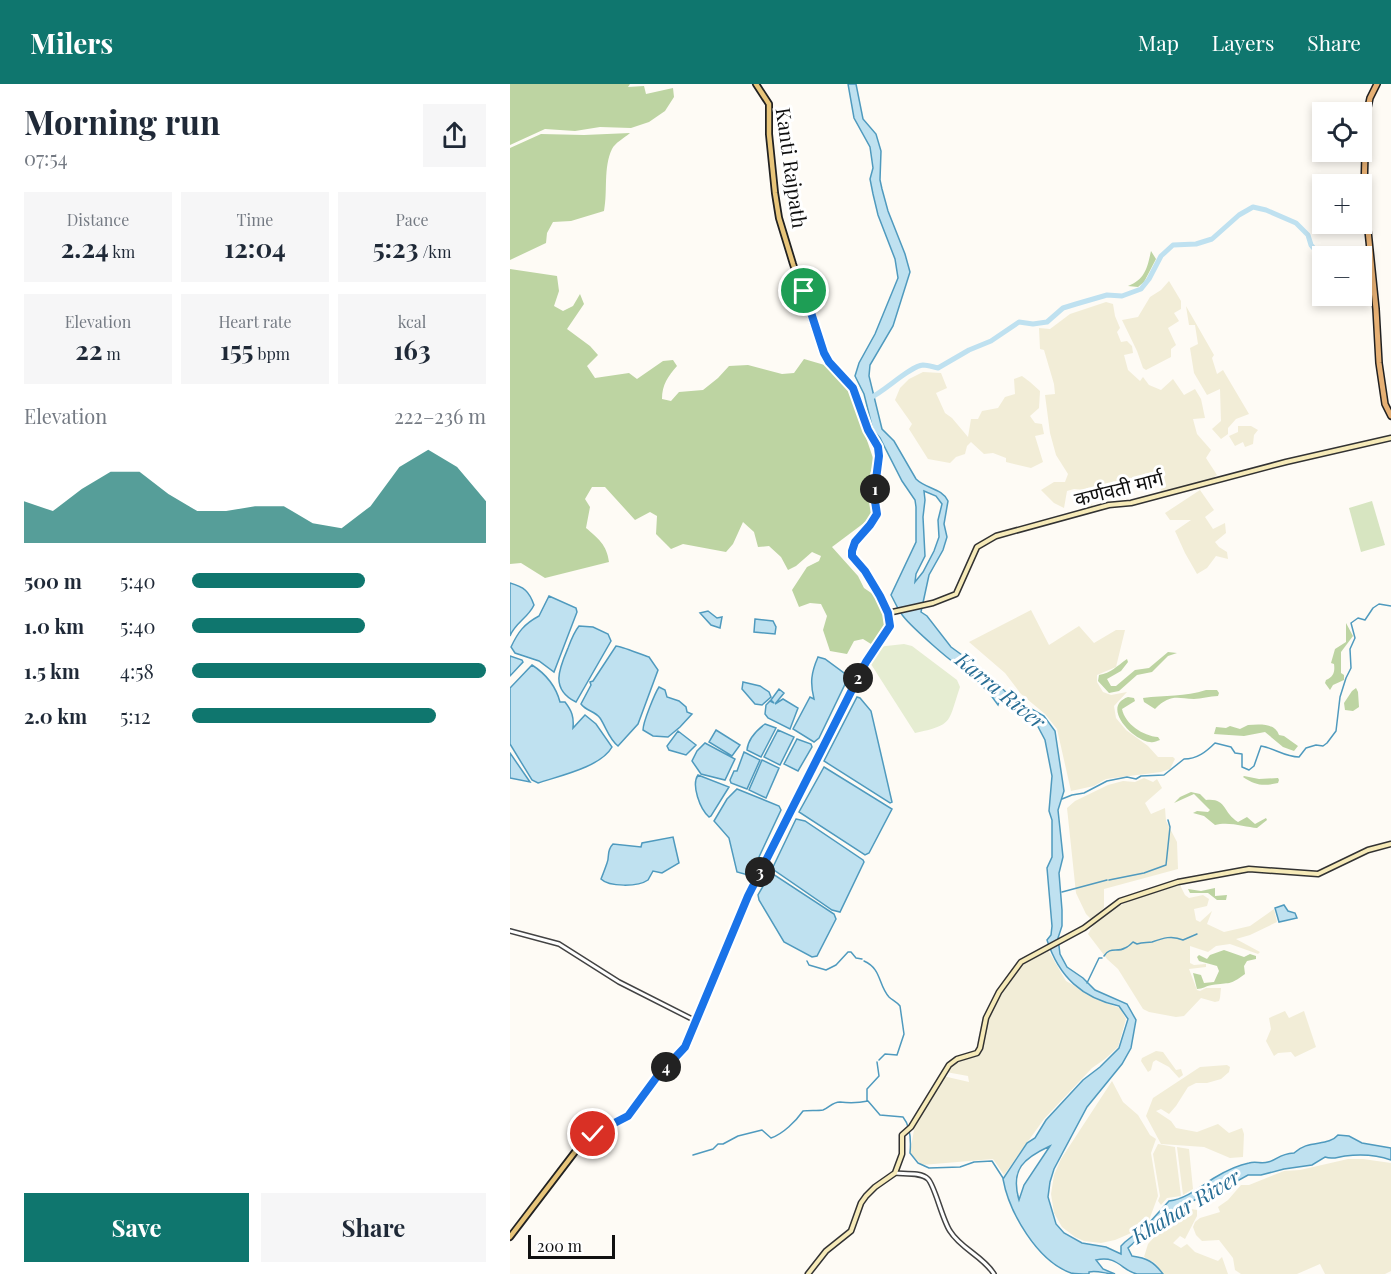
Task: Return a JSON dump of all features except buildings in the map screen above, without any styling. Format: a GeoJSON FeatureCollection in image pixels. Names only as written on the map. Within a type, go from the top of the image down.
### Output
{"type":"FeatureCollection","features":[{"type":"Feature","properties":{"kind":"highway"},"geometry":{"type":"LineString","coordinates":[[1377,84],[1370,98],[1366,117],[1364,191],[1379,363],[1385,404],[1391,416]]}},
{"type":"Feature","properties":{"kind":"main road","name":"Kanti Rajpath"},"geometry":{"type":"LineString","coordinates":[[756,84],[769,104],[769,134],[775,194],[787,246],[824,353],[829,362],[853,388],[868,430],[878,447],[874,495],[877,514],[855,542],[852,556],[876,588],[888,613]]}},
{"type":"Feature","properties":{"kind":"main road","name":"कर्णवती मार्ग"},"geometry":{"type":"LineString","coordinates":[[888,613],[933,603],[956,594],[977,547],[996,536],[1087,511],[1131,503],[1287,462],[1391,438]]}},
{"type":"Feature","properties":{"kind":"main road"},"geometry":{"type":"LineString","coordinates":[[510,1237],[586,1138],[628,1116],[656,1078],[685,1047],[748,896],[866,662],[890,626],[888,613]]}},
{"type":"Feature","properties":{"kind":"main road"},"geometry":{"type":"LineString","coordinates":[[808,1274],[826,1251],[851,1231],[861,1203],[866,1196],[895,1173],[902,1154],[902,1135],[908,1130],[949,1065],[957,1059],[977,1053],[986,1018],[999,992],[1024,959],[1084,928],[1120,901],[1178,882],[1249,870],[1318,874],[1368,850],[1391,844]]}},
{"type":"Feature","properties":{"kind":"street"},"geometry":{"type":"LineString","coordinates":[[510,931],[559,944],[619,982],[697,1022]]}},
{"type":"Feature","properties":{"kind":"street"},"geometry":{"type":"LineString","coordinates":[[895,1173],[923,1176],[929,1180],[949,1231],[981,1259],[994,1274]]}},
{"type":"Feature","properties":{"kind":"shaded area"},"geometry":{"type":"Polygon","coordinates":[[[1169,281],[1181,301],[1181,309],[1174,313],[1179,321],[1168,328],[1176,345],[1171,349],[1171,357],[1146,370],[1143,368],[1122,320],[1138,317],[1150,297],[1169,281]]]}},
{"type":"Feature","properties":{"kind":"shaded area"},"geometry":{"type":"Polygon","coordinates":[[[1106,302],[1113,304],[1120,328],[1117,332],[1121,342],[1127,341],[1132,346],[1133,353],[1124,355],[1128,370],[1140,381],[1143,377],[1149,385],[1161,390],[1173,379],[1184,395],[1195,389],[1201,399],[1205,418],[1193,419],[1197,434],[1211,450],[1206,458],[1217,475],[1210,480],[1162,492],[1156,479],[1140,478],[1106,491],[1107,504],[1101,500],[1099,493],[1093,494],[1091,502],[1093,506],[1088,507],[1085,490],[1074,489],[1067,491],[1064,508],[1054,503],[1041,490],[1054,482],[1065,482],[1068,474],[1056,455],[1050,433],[1045,395],[1055,394],[1054,384],[1044,350],[1040,349],[1039,328],[1050,329],[1070,314],[1106,302]]]}},
{"type":"Feature","properties":{"kind":"shaded area"},"geometry":{"type":"Polygon","coordinates":[[[1186,306],[1214,355],[1212,358],[1217,374],[1223,370],[1249,414],[1236,419],[1228,428],[1228,434],[1221,439],[1212,429],[1221,421],[1220,389],[1207,395],[1194,373],[1190,348],[1198,344],[1195,325],[1189,325],[1186,306]]]}},
{"type":"Feature","properties":{"kind":"shaded area"},"geometry":{"type":"Polygon","coordinates":[[[923,372],[941,373],[947,388],[936,393],[945,413],[968,437],[971,419],[978,419],[982,411],[998,408],[1005,397],[1015,394],[1014,379],[1022,376],[1030,382],[1040,391],[1039,408],[1030,416],[1035,423],[1042,424],[1044,434],[1035,436],[1043,462],[1031,468],[1006,462],[1006,458],[993,453],[984,454],[971,442],[965,454],[956,457],[950,463],[928,459],[909,429],[912,424],[895,400],[900,388],[909,379],[923,372]]]}},
{"type":"Feature","properties":{"kind":"shaded area"},"geometry":{"type":"Polygon","coordinates":[[[1238,426],[1251,426],[1258,430],[1254,435],[1253,444],[1245,447],[1243,442],[1235,446],[1229,436],[1238,432],[1238,426]]]}},
{"type":"Feature","properties":{"kind":"shaded area"},"geometry":{"type":"Polygon","coordinates":[[[1200,490],[1214,510],[1205,517],[1213,529],[1225,523],[1226,533],[1215,542],[1227,552],[1228,559],[1216,556],[1207,568],[1197,574],[1175,531],[1191,520],[1170,520],[1165,513],[1200,490]]]}},
{"type":"Feature","properties":{"kind":"shaded area"},"geometry":{"type":"Polygon","coordinates":[[[1031,610],[1049,645],[1079,626],[1094,643],[1116,630],[1125,630],[1116,667],[1097,675],[1097,682],[1103,692],[1111,695],[1127,692],[1114,706],[1116,718],[1126,730],[1148,746],[1158,757],[1173,757],[1175,759],[1170,769],[1106,779],[1094,786],[1071,791],[1057,729],[1045,714],[1021,694],[1005,673],[969,642],[1031,610]]]}},
{"type":"Feature","properties":{"kind":"shaded area"},"geometry":{"type":"Polygon","coordinates":[[[1144,778],[1153,782],[1157,779],[1162,788],[1145,803],[1151,814],[1165,808],[1166,821],[1177,842],[1178,869],[1104,889],[1104,908],[1091,919],[1086,914],[1076,893],[1067,808],[1075,801],[1108,785],[1123,781],[1135,782],[1144,778]]]}},
{"type":"Feature","properties":{"kind":"shaded area"},"geometry":{"type":"Polygon","coordinates":[[[1180,885],[1189,898],[1203,895],[1209,899],[1207,906],[1194,909],[1196,920],[1200,922],[1212,911],[1207,924],[1224,932],[1250,926],[1274,909],[1277,922],[1236,939],[1260,952],[1258,954],[1230,944],[1216,946],[1208,952],[1190,946],[1190,963],[1206,964],[1206,967],[1189,969],[1197,990],[1221,988],[1220,998],[1215,1002],[1201,998],[1184,1016],[1176,1017],[1143,1009],[1118,969],[1107,959],[1088,934],[1094,924],[1107,912],[1133,899],[1180,885]]]}},
{"type":"Feature","properties":{"kind":"shaded area"},"geometry":{"type":"Polygon","coordinates":[[[1048,950],[1066,981],[1103,1002],[1120,1008],[1126,1019],[1118,1047],[1092,1068],[1044,1119],[1004,1175],[993,1159],[922,1165],[910,1153],[915,1124],[943,1076],[969,1082],[968,1076],[946,1072],[958,1060],[981,1052],[989,1016],[1019,966],[1048,950]]]}},
{"type":"Feature","properties":{"kind":"shaded area"},"geometry":{"type":"Polygon","coordinates":[[[1285,1011],[1289,1018],[1304,1011],[1316,1047],[1295,1057],[1291,1052],[1278,1053],[1274,1056],[1266,1041],[1271,1029],[1269,1018],[1285,1011]]]}},
{"type":"Feature","properties":{"kind":"shaded area"},"geometry":{"type":"Polygon","coordinates":[[[1156,1051],[1163,1052],[1176,1070],[1181,1069],[1183,1075],[1179,1078],[1169,1067],[1156,1060],[1148,1072],[1141,1061],[1142,1058],[1156,1051]]]}},
{"type":"Feature","properties":{"kind":"shaded area"},"geometry":{"type":"Polygon","coordinates":[[[1227,1065],[1230,1067],[1229,1072],[1221,1079],[1196,1083],[1188,1087],[1169,1114],[1161,1109],[1156,1111],[1171,1121],[1176,1128],[1197,1132],[1218,1124],[1229,1133],[1242,1128],[1243,1157],[1230,1158],[1204,1147],[1161,1144],[1146,1116],[1153,1098],[1200,1067],[1227,1065]]]}},
{"type":"Feature","properties":{"kind":"shaded area"},"geometry":{"type":"Polygon","coordinates":[[[1112,1081],[1123,1102],[1138,1115],[1150,1135],[1156,1139],[1151,1153],[1158,1196],[1148,1223],[1115,1240],[1101,1243],[1084,1241],[1062,1227],[1054,1213],[1051,1194],[1054,1175],[1061,1159],[1112,1081]]]}},
{"type":"Feature","properties":{"kind":"shaded area"},"geometry":{"type":"Polygon","coordinates":[[[1158,1144],[1175,1147],[1181,1196],[1167,1198],[1161,1205],[1158,1201],[1160,1196],[1153,1154],[1158,1144]]]}},
{"type":"Feature","properties":{"kind":"shaded area"},"geometry":{"type":"Polygon","coordinates":[[[1177,1147],[1189,1149],[1193,1189],[1183,1195],[1177,1147]]]}},
{"type":"Feature","properties":{"kind":"shaded area"},"geometry":{"type":"Polygon","coordinates":[[[1348,1159],[1391,1163],[1391,1271],[1385,1274],[1325,1274],[1320,1264],[1297,1274],[1241,1274],[1235,1270],[1233,1258],[1219,1240],[1202,1241],[1196,1235],[1193,1227],[1195,1222],[1200,1218],[1220,1212],[1218,1207],[1228,1200],[1241,1185],[1249,1185],[1284,1171],[1300,1170],[1348,1159]]]}},
{"type":"Feature","properties":{"kind":"shaded area"},"geometry":{"type":"Polygon","coordinates":[[[1191,1209],[1197,1210],[1197,1216],[1185,1239],[1180,1236],[1173,1243],[1181,1248],[1187,1244],[1195,1252],[1218,1261],[1222,1257],[1228,1274],[1163,1274],[1155,1263],[1144,1257],[1148,1244],[1171,1218],[1191,1209]]]}},
{"type":"Feature","properties":{"kind":"green space"},"geometry":{"type":"Polygon","coordinates":[[[510,84],[630,84],[628,87],[644,86],[646,94],[673,88],[674,97],[665,111],[649,122],[631,128],[600,127],[575,131],[545,129],[510,145],[510,84]]]}},
{"type":"Feature","properties":{"kind":"green space"},"geometry":{"type":"Polygon","coordinates":[[[630,133],[615,145],[609,156],[604,211],[571,221],[553,222],[547,233],[546,243],[510,260],[510,148],[541,134],[630,133]]]}},
{"type":"Feature","properties":{"kind":"green space"},"geometry":{"type":"Polygon","coordinates":[[[1151,251],[1156,259],[1144,282],[1138,287],[1128,286],[1142,277],[1151,251]]]}},
{"type":"Feature","properties":{"kind":"green space"},"geometry":{"type":"Polygon","coordinates":[[[510,269],[557,276],[559,291],[554,306],[563,311],[573,306],[580,294],[584,304],[567,329],[598,355],[587,366],[595,378],[629,373],[637,379],[663,361],[673,360],[677,366],[666,381],[662,399],[671,401],[679,392],[703,390],[729,366],[748,365],[782,374],[794,373],[804,359],[828,366],[850,390],[874,461],[867,484],[875,510],[868,520],[832,547],[858,576],[864,588],[877,597],[887,622],[880,636],[871,644],[863,639],[854,641],[847,654],[830,651],[823,630],[827,616],[821,604],[810,603],[799,607],[792,590],[807,567],[819,561],[821,556],[812,552],[788,570],[781,557],[769,546],[758,547],[754,532],[743,522],[733,544],[726,552],[683,544],[671,549],[656,534],[657,516],[650,512],[635,520],[605,487],[592,487],[585,499],[590,507],[586,528],[604,546],[609,562],[545,578],[521,563],[510,564],[510,269]]]}},
{"type":"Feature","properties":{"kind":"green space"},"geometry":{"type":"Polygon","coordinates":[[[1372,501],[1385,545],[1361,552],[1349,508],[1372,501]]]}},
{"type":"Feature","properties":{"kind":"green space"},"geometry":{"type":"Polygon","coordinates":[[[1346,623],[1353,636],[1341,652],[1341,673],[1344,675],[1344,680],[1333,685],[1330,690],[1325,683],[1334,671],[1334,664],[1331,663],[1335,649],[1346,642],[1346,623]]]}},
{"type":"Feature","properties":{"kind":"green space"},"geometry":{"type":"Polygon","coordinates":[[[904,644],[912,646],[957,680],[960,687],[948,720],[937,727],[915,733],[869,661],[877,647],[904,644]]]}},
{"type":"Feature","properties":{"kind":"green space"},"geometry":{"type":"Polygon","coordinates":[[[1168,652],[1177,653],[1168,656],[1152,672],[1137,675],[1119,691],[1109,693],[1098,681],[1099,675],[1110,671],[1127,659],[1128,662],[1121,671],[1107,679],[1111,686],[1116,686],[1135,670],[1149,668],[1168,652]]]}},
{"type":"Feature","properties":{"kind":"green space"},"geometry":{"type":"Polygon","coordinates":[[[1356,688],[1359,707],[1353,711],[1345,710],[1344,703],[1356,688]]]}},
{"type":"Feature","properties":{"kind":"green space"},"geometry":{"type":"Polygon","coordinates":[[[1217,690],[1218,696],[1194,699],[1173,698],[1155,709],[1144,702],[1143,698],[1183,695],[1217,690]]]}},
{"type":"Feature","properties":{"kind":"green space"},"geometry":{"type":"Polygon","coordinates":[[[1128,697],[1134,698],[1135,701],[1122,709],[1127,720],[1141,732],[1158,737],[1160,740],[1153,742],[1143,740],[1122,723],[1117,708],[1120,702],[1128,697]]]}},
{"type":"Feature","properties":{"kind":"green space"},"geometry":{"type":"Polygon","coordinates":[[[1248,725],[1271,726],[1279,735],[1298,746],[1294,751],[1283,747],[1265,732],[1244,736],[1214,734],[1216,727],[1230,726],[1240,729],[1248,725]]]}},
{"type":"Feature","properties":{"kind":"green space"},"geometry":{"type":"Polygon","coordinates":[[[1244,776],[1259,779],[1278,778],[1279,780],[1278,783],[1268,785],[1252,782],[1244,776]]]}},
{"type":"Feature","properties":{"kind":"green space"},"geometry":{"type":"Polygon","coordinates":[[[1191,792],[1200,794],[1206,800],[1218,801],[1238,822],[1247,817],[1255,824],[1266,818],[1267,820],[1257,828],[1231,824],[1215,825],[1204,816],[1193,813],[1210,810],[1194,794],[1174,803],[1191,792]]]}},
{"type":"Feature","properties":{"kind":"green space"},"geometry":{"type":"Polygon","coordinates":[[[1215,888],[1215,896],[1227,895],[1226,900],[1217,900],[1208,893],[1190,893],[1188,889],[1201,891],[1215,888]]]}},
{"type":"Feature","properties":{"kind":"green space"},"geometry":{"type":"Polygon","coordinates":[[[1224,950],[1244,957],[1250,954],[1256,956],[1256,959],[1247,961],[1244,966],[1245,974],[1236,980],[1197,989],[1193,973],[1201,975],[1204,983],[1214,982],[1219,971],[1217,966],[1199,961],[1197,957],[1199,955],[1207,959],[1210,955],[1224,950]]]}},
{"type":"Feature","properties":{"kind":"water","name":"Karra River"},"geometry":{"type":"Polygon","coordinates":[[[848,84],[856,84],[863,119],[876,134],[881,151],[882,189],[910,272],[893,326],[870,365],[869,376],[882,429],[894,441],[916,479],[942,493],[948,501],[944,524],[947,537],[943,550],[929,575],[921,612],[927,616],[951,647],[984,671],[1011,697],[1044,716],[1055,731],[1064,791],[1058,810],[1063,857],[1059,873],[1062,910],[1062,926],[1058,938],[1060,954],[1067,967],[1095,990],[1127,1004],[1136,1020],[1131,1048],[1122,1064],[1087,1107],[1054,1169],[1048,1197],[1056,1224],[1064,1233],[1082,1243],[1106,1247],[1121,1254],[1121,1246],[1149,1223],[1169,1201],[1187,1195],[1236,1167],[1251,1162],[1271,1161],[1294,1153],[1305,1146],[1329,1141],[1338,1135],[1349,1136],[1362,1143],[1391,1148],[1391,1160],[1362,1155],[1325,1157],[1312,1165],[1261,1175],[1248,1175],[1212,1195],[1205,1194],[1158,1221],[1128,1248],[1132,1256],[1150,1261],[1163,1274],[1137,1274],[1115,1261],[1103,1259],[1096,1260],[1103,1269],[1115,1274],[1095,1271],[1089,1274],[1071,1273],[1059,1267],[1036,1247],[1026,1234],[1006,1192],[1003,1179],[1027,1143],[1035,1138],[1046,1120],[1083,1080],[1119,1048],[1128,1019],[1119,1006],[1094,998],[1074,984],[1058,965],[1047,940],[1051,935],[1052,926],[1047,868],[1052,857],[1052,820],[1049,811],[1052,776],[1045,740],[1036,723],[1001,697],[998,705],[967,670],[944,655],[907,621],[891,595],[916,542],[916,507],[915,500],[902,481],[880,438],[873,430],[864,394],[855,376],[898,278],[895,259],[878,215],[873,194],[870,179],[873,168],[870,147],[854,118],[848,84]],[[924,491],[925,556],[916,574],[915,582],[923,572],[939,537],[938,520],[942,504],[936,496],[924,491]],[[1050,1146],[1033,1155],[1021,1166],[1016,1180],[1019,1200],[1024,1185],[1050,1146]]]}},
{"type":"Feature","properties":{"kind":"water"},"geometry":{"type":"Polygon","coordinates":[[[510,583],[525,590],[534,605],[510,636],[510,583]]]}},
{"type":"Feature","properties":{"kind":"water"},"geometry":{"type":"Polygon","coordinates":[[[549,596],[576,608],[577,612],[554,672],[539,661],[515,653],[511,647],[522,629],[539,616],[549,596]]]}},
{"type":"Feature","properties":{"kind":"water"},"geometry":{"type":"Polygon","coordinates":[[[708,611],[717,618],[722,617],[720,628],[711,625],[700,613],[708,611]]]}},
{"type":"Feature","properties":{"kind":"water"},"geometry":{"type":"Polygon","coordinates":[[[755,619],[773,621],[776,627],[775,634],[754,632],[755,619]]]}},
{"type":"Feature","properties":{"kind":"water"},"geometry":{"type":"Polygon","coordinates":[[[579,626],[593,627],[608,634],[611,641],[576,702],[563,691],[559,678],[565,656],[579,626]]]}},
{"type":"Feature","properties":{"kind":"water"},"geometry":{"type":"Polygon","coordinates":[[[616,646],[649,657],[658,670],[638,724],[618,746],[598,716],[581,704],[591,685],[590,682],[593,681],[616,646]]]}},
{"type":"Feature","properties":{"kind":"water"},"geometry":{"type":"Polygon","coordinates":[[[510,656],[523,662],[510,676],[510,656]]]}},
{"type":"Feature","properties":{"kind":"water"},"geometry":{"type":"Polygon","coordinates":[[[818,657],[825,659],[848,678],[819,738],[814,742],[793,729],[810,697],[814,699],[812,678],[818,657]]]}},
{"type":"Feature","properties":{"kind":"water"},"geometry":{"type":"Polygon","coordinates":[[[532,665],[550,681],[560,702],[565,702],[567,705],[572,714],[573,728],[585,715],[596,724],[612,747],[607,754],[589,765],[538,783],[532,780],[510,744],[510,688],[532,665]]]}},
{"type":"Feature","properties":{"kind":"water"},"geometry":{"type":"Polygon","coordinates":[[[743,682],[760,686],[769,692],[771,697],[762,705],[755,704],[742,689],[743,682]]]}},
{"type":"Feature","properties":{"kind":"water"},"geometry":{"type":"Polygon","coordinates":[[[659,687],[665,690],[667,697],[679,701],[686,707],[687,712],[692,714],[668,737],[653,736],[643,730],[659,687]]]}},
{"type":"Feature","properties":{"kind":"water"},"geometry":{"type":"Polygon","coordinates":[[[779,689],[784,693],[775,704],[783,699],[798,708],[790,729],[768,718],[765,714],[766,705],[770,701],[774,703],[771,700],[779,689]]]}},
{"type":"Feature","properties":{"kind":"water"},"geometry":{"type":"Polygon","coordinates":[[[857,697],[871,711],[892,802],[890,803],[824,761],[857,697]]]}},
{"type":"Feature","properties":{"kind":"water"},"geometry":{"type":"Polygon","coordinates":[[[765,724],[776,728],[761,757],[747,750],[753,735],[765,724]]]}},
{"type":"Feature","properties":{"kind":"water"},"geometry":{"type":"Polygon","coordinates":[[[716,730],[740,745],[732,756],[709,742],[716,730]]]}},
{"type":"Feature","properties":{"kind":"water"},"geometry":{"type":"Polygon","coordinates":[[[778,730],[794,737],[780,765],[764,757],[778,730]]]}},
{"type":"Feature","properties":{"kind":"water"},"geometry":{"type":"Polygon","coordinates":[[[678,731],[696,745],[686,755],[669,750],[667,746],[678,731]]]}},
{"type":"Feature","properties":{"kind":"water"},"geometry":{"type":"Polygon","coordinates":[[[797,739],[811,744],[812,747],[798,771],[784,764],[797,739]]]}},
{"type":"Feature","properties":{"kind":"water"},"geometry":{"type":"Polygon","coordinates":[[[705,743],[735,759],[725,780],[701,774],[692,761],[697,751],[705,743]]]}},
{"type":"Feature","properties":{"kind":"water"},"geometry":{"type":"Polygon","coordinates":[[[744,752],[760,760],[747,789],[731,783],[730,780],[734,771],[737,771],[744,752]]]}},
{"type":"Feature","properties":{"kind":"water"},"geometry":{"type":"Polygon","coordinates":[[[510,753],[530,782],[510,778],[510,753]]]}},
{"type":"Feature","properties":{"kind":"water"},"geometry":{"type":"Polygon","coordinates":[[[762,760],[779,768],[766,798],[749,790],[762,760]]]}},
{"type":"Feature","properties":{"kind":"water"},"geometry":{"type":"Polygon","coordinates":[[[824,767],[892,809],[869,853],[865,855],[799,812],[824,767]]]}},
{"type":"Feature","properties":{"kind":"water"},"geometry":{"type":"Polygon","coordinates":[[[698,775],[729,787],[709,817],[698,797],[696,779],[698,775]]]}},
{"type":"Feature","properties":{"kind":"water"},"geometry":{"type":"Polygon","coordinates":[[[737,789],[779,806],[781,810],[751,874],[748,875],[737,872],[729,838],[714,821],[727,799],[737,789]]]}},
{"type":"Feature","properties":{"kind":"water"},"geometry":{"type":"Polygon","coordinates":[[[796,819],[805,821],[864,862],[840,912],[832,910],[774,870],[773,867],[796,819]]]}},
{"type":"Feature","properties":{"kind":"water"},"geometry":{"type":"Polygon","coordinates":[[[673,837],[679,863],[662,873],[653,871],[648,880],[631,885],[610,884],[601,879],[613,844],[641,847],[642,843],[673,837]]]}},
{"type":"Feature","properties":{"kind":"water"},"geometry":{"type":"Polygon","coordinates":[[[770,874],[834,914],[836,919],[817,956],[812,957],[784,942],[759,900],[758,895],[770,874]]]}},
{"type":"Feature","properties":{"kind":"water"},"geometry":{"type":"Polygon","coordinates":[[[1284,905],[1288,911],[1295,913],[1297,918],[1279,922],[1275,908],[1284,905]]]}},
{"type":"Feature","properties":{"kind":"waterway"},"geometry":{"type":"LineString","coordinates":[[870,398],[918,366],[938,368],[969,350],[991,341],[1019,322],[1033,324],[1047,322],[1063,308],[1107,295],[1122,296],[1141,289],[1161,256],[1173,245],[1196,244],[1212,239],[1239,215],[1253,207],[1296,223],[1308,235],[1312,246]]}},
{"type":"Feature","properties":{"kind":"waterway"},"geometry":{"type":"LineString","coordinates":[[1062,799],[1084,793],[1107,781],[1127,777],[1136,779],[1141,776],[1164,775],[1184,759],[1201,754],[1215,743],[1231,747],[1235,753],[1242,754],[1242,767],[1249,770],[1254,766],[1261,746],[1289,756],[1299,757],[1306,748],[1316,745],[1323,746],[1336,731],[1340,697],[1351,668],[1350,649],[1355,638],[1351,623],[1358,618],[1365,620],[1373,608],[1379,604],[1391,606]]}},
{"type":"Feature","properties":{"kind":"waterway"},"geometry":{"type":"LineString","coordinates":[[1109,880],[1144,873],[1166,865],[1170,827],[1168,820]]}},
{"type":"Feature","properties":{"kind":"waterway"},"geometry":{"type":"LineString","coordinates":[[1062,892],[1107,880]]}},
{"type":"Feature","properties":{"kind":"waterway"},"geometry":{"type":"LineString","coordinates":[[1104,956],[1111,950],[1122,949],[1133,942],[1137,944],[1171,937],[1183,940],[1197,934]]}},
{"type":"Feature","properties":{"kind":"waterway"},"geometry":{"type":"LineString","coordinates":[[807,961],[809,965],[826,970],[836,965],[848,952],[862,959]]}},
{"type":"Feature","properties":{"kind":"waterway"},"geometry":{"type":"LineString","coordinates":[[1087,983],[1099,958],[1102,958]]}},
{"type":"Feature","properties":{"kind":"waterway"},"geometry":{"type":"LineString","coordinates":[[864,961],[874,968],[889,997],[900,1006],[904,1034],[897,1055],[885,1054],[879,1060]]}},
{"type":"Feature","properties":{"kind":"waterway"},"geometry":{"type":"LineString","coordinates":[[867,1101],[867,1089],[879,1076],[877,1062]]}},
{"type":"Feature","properties":{"kind":"waterway"},"geometry":{"type":"LineString","coordinates":[[693,1155],[713,1149],[718,1144],[723,1144],[738,1136],[762,1130],[771,1138],[789,1127],[803,1111],[823,1110],[837,1102],[868,1101],[880,1115],[903,1117],[909,1130],[910,1153],[918,1163],[929,1168],[960,1167],[974,1162],[992,1161],[1003,1178]]}},
{"type":"Feature","properties":{"kind":"route"},"geometry":{"type":"LineString","coordinates":[[593,1134],[628,1116],[656,1078],[685,1047],[748,896],[866,662],[890,626],[888,613],[880,596],[865,571],[852,556],[855,542],[877,514],[874,495],[878,447],[868,430],[853,388],[829,362],[824,353],[804,291]]}},
{"type":"Feature","properties":{"kind":"water label","name":"Khahar River"},"geometry":{"type":"Point","coordinates":[1186,1207]}}]}
